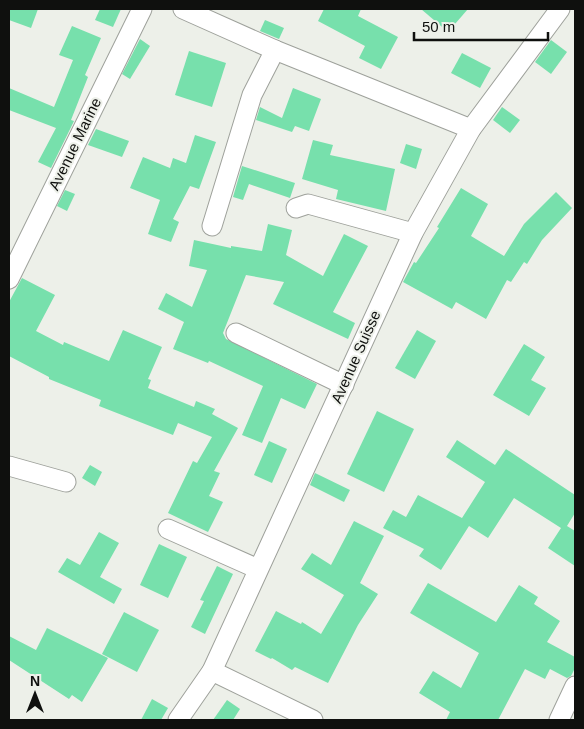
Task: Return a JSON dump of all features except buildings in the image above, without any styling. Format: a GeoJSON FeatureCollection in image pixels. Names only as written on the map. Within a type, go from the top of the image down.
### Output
{"type":"FeatureCollection","features":[{"type":"Feature","properties":{"kind":"street","name":"Avenue Marine"},"geometry":{"type":"LineString","coordinates":[[9,279],[142,9]]}},
{"type":"Feature","properties":{"kind":"street"},"geometry":{"type":"LineString","coordinates":[[183,9],[274,50],[471,128]]}},
{"type":"Feature","properties":{"kind":"street","name":"Avenue Suisse"},"geometry":{"type":"LineString","coordinates":[[178,720],[212,671],[413,233],[471,128],[560,9]]}},
{"type":"Feature","properties":{"kind":"street"},"geometry":{"type":"LineString","coordinates":[[212,226],[252,95],[274,50]]}},
{"type":"Feature","properties":{"kind":"street"},"geometry":{"type":"LineString","coordinates":[[296,208],[308,204],[413,233]]}},
{"type":"Feature","properties":{"kind":"street"},"geometry":{"type":"LineString","coordinates":[[236,333],[344,385]]}},
{"type":"Feature","properties":{"kind":"street"},"geometry":{"type":"LineString","coordinates":[[9,466],[66,482]]}},
{"type":"Feature","properties":{"kind":"street"},"geometry":{"type":"LineString","coordinates":[[168,529],[258,570]]}},
{"type":"Feature","properties":{"kind":"street"},"geometry":{"type":"LineString","coordinates":[[212,671],[313,720]]}},
{"type":"Feature","properties":{"kind":"street"},"geometry":{"type":"LineString","coordinates":[[559,720],[575,686]]}}]}
